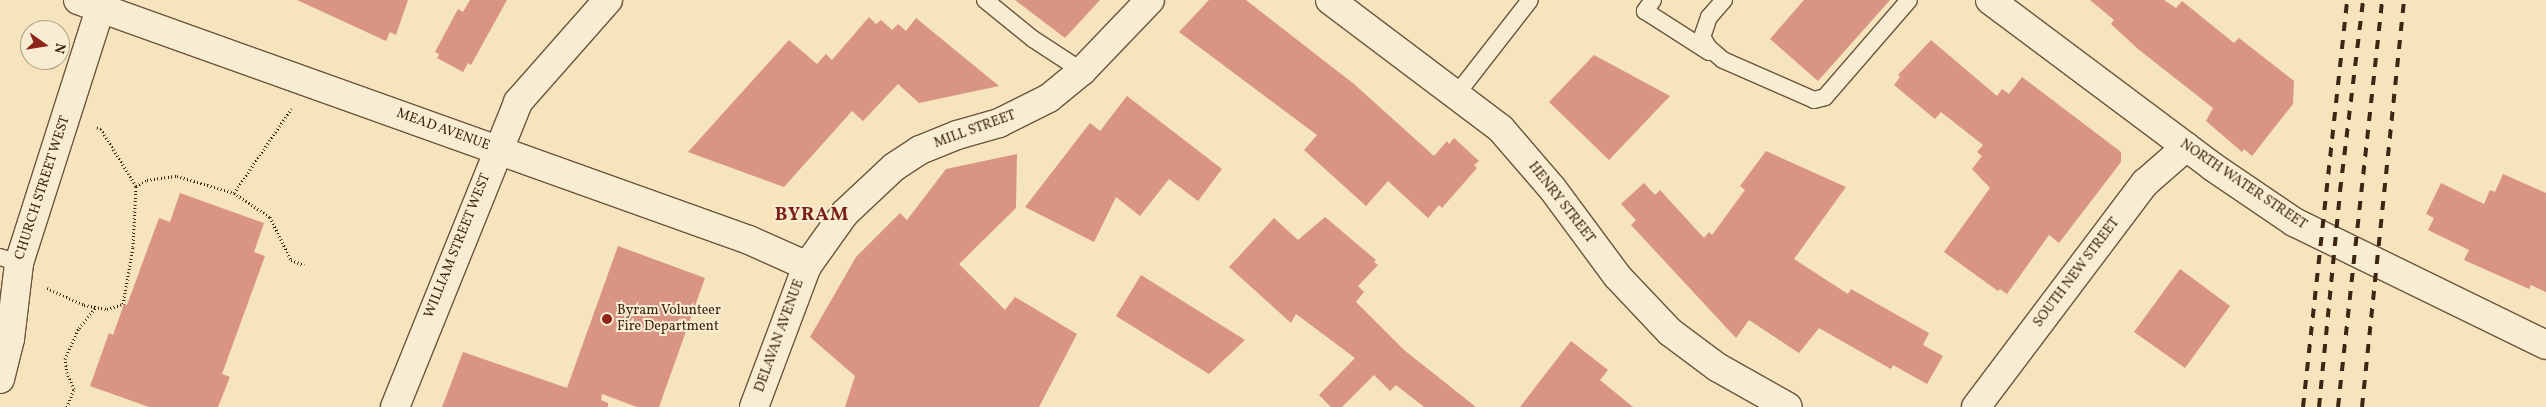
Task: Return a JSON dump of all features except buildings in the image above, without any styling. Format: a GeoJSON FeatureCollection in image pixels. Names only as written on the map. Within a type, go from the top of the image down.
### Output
{"type":"FeatureCollection","features":[{"type":"Feature","properties":{"kind":"street","name":"WILLIAM STREET WEST"},"geometry":{"type":"LineString","coordinates":[[395,407],[518,102],[608,0]]}},
{"type":"Feature","properties":{"kind":"street","name":"MILL STREET"},"geometry":{"type":"LineString","coordinates":[[806,266],[845,213],[894,167],[948,139],[1021,113],[1049,98],[1082,71],[1150,0]]}},
{"type":"Feature","properties":{"kind":"street","name":"HENRY STREET"},"geometry":{"type":"LineString","coordinates":[[1330,0],[1501,128],[1552,188],[1617,276],[1670,332],[1717,367],[1788,407]]}},
{"type":"Feature","properties":{"kind":"street","name":"NORTH WATER STREET"},"geometry":{"type":"LineString","coordinates":[[1990,0],[2186,147],[2294,222],[2546,345]]}},
{"type":"Feature","properties":{"kind":"street","name":"MEAD AVENUE"},"geometry":{"type":"LineString","coordinates":[[94,3],[749,240],[806,266]]}},
{"type":"Feature","properties":{"kind":"street","name":"CHURCH STREET WEST"},"geometry":{"type":"LineString","coordinates":[[0,379],[10,339],[12,265],[66,118],[94,3]]}},
{"type":"Feature","properties":{"kind":"street","name":"SOUTH NEW STREET"},"geometry":{"type":"LineString","coordinates":[[1976,407],[2145,183],[2186,147]]}},
{"type":"Feature","properties":{"kind":"street","name":"DELAVAN AVENUE"},"geometry":{"type":"LineString","coordinates":[[754,407],[806,266]]}},
{"type":"Feature","properties":{"kind":"lane"},"geometry":{"type":"LineString","coordinates":[[985,0],[1033,40],[1082,71]]}},
{"type":"Feature","properties":{"kind":"lane"},"geometry":{"type":"LineString","coordinates":[[1456,95],[1530,0]]}},
{"type":"Feature","properties":{"kind":"lane"},"geometry":{"type":"LineString","coordinates":[[1653,0],[1644,11],[1723,60],[1814,100],[1825,97],[1909,0]]}},
{"type":"Feature","properties":{"kind":"lane"},"geometry":{"type":"LineString","coordinates":[[1723,60],[1702,37],[1709,17],[1724,0]]}},
{"type":"Feature","properties":{"kind":"path"},"geometry":{"type":"LineString","coordinates":[[234,193],[285,122],[304,80]]}},
{"type":"Feature","properties":{"kind":"path"},"geometry":{"type":"LineString","coordinates":[[12,265],[84,305],[107,309],[123,304],[133,247],[136,186],[101,129],[66,118]]}},
{"type":"Feature","properties":{"kind":"path"},"geometry":{"type":"LineString","coordinates":[[136,186],[147,180],[176,176],[234,193],[270,217],[291,260],[304,264]]}},
{"type":"Feature","properties":{"kind":"path"},"geometry":{"type":"LineString","coordinates":[[67,407],[74,389],[66,373],[65,359],[79,328],[97,307]]}},
{"type":"Feature","properties":{"kind":"railway"},"geometry":{"type":"LineString","coordinates":[[2303,407],[2347,0]]}},
{"type":"Feature","properties":{"kind":"railway"},"geometry":{"type":"LineString","coordinates":[[2319,407],[2340,191],[2363,0]]}},
{"type":"Feature","properties":{"kind":"railway"},"geometry":{"type":"LineString","coordinates":[[2338,407],[2382,0]]}},
{"type":"Feature","properties":{"kind":"railway"},"geometry":{"type":"LineString","coordinates":[[2362,407],[2404,0]]}},
{"type":"Feature","properties":{"kind":"place","name":"Byram Volunteer Fire Department"},"geometry":{"type":"Point","coordinates":[607,319]}},
{"type":"Feature","properties":{"kind":"district","name":"BYRAM"},"geometry":{"type":"Point","coordinates":[812,216]}}]}
